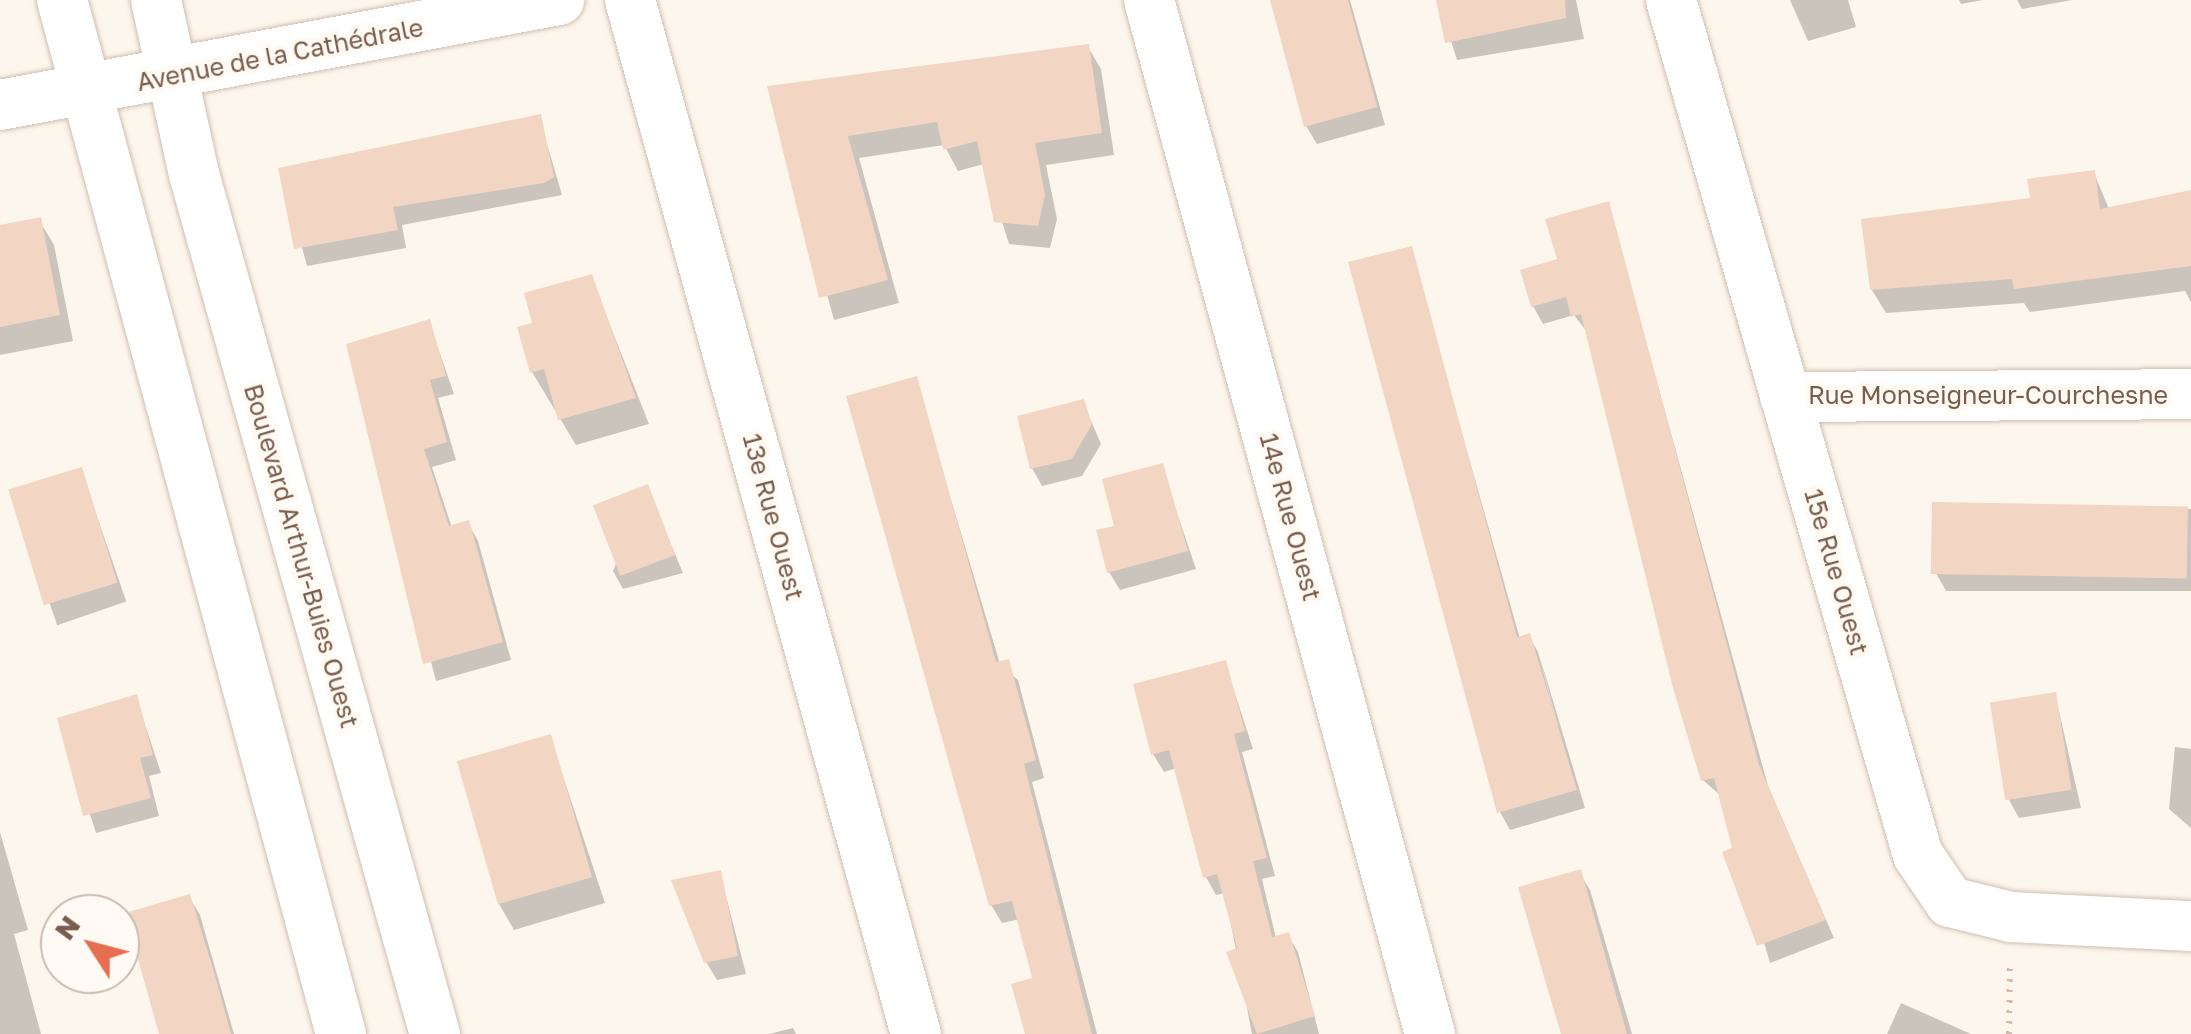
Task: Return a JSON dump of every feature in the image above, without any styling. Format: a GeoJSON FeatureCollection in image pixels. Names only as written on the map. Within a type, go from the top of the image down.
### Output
{"type":"FeatureCollection","features":[{"type":"Feature","properties":{"kind":"street"},"geometry":{"type":"LineString","coordinates":[[62,0],[83,90],[341,1034]]}},
{"type":"Feature","properties":{"kind":"street","name":"Boulevard Arthur-Buies Ouest"},"geometry":{"type":"LineString","coordinates":[[156,0],[173,77],[435,1034]]}},
{"type":"Feature","properties":{"kind":"street","name":"Avenue de la Cathédrale"},"geometry":{"type":"LineString","coordinates":[[0,105],[173,77],[560,0]]}},
{"type":"Feature","properties":{"kind":"street","name":"13e Rue Ouest"},"geometry":{"type":"LineString","coordinates":[[630,0],[916,1034]]}},
{"type":"Feature","properties":{"kind":"street","name":"14e Rue Ouest"},"geometry":{"type":"LineString","coordinates":[[1149,0],[1430,1034]]}},
{"type":"Feature","properties":{"kind":"street","name":"15e Rue Ouest"},"geometry":{"type":"LineString","coordinates":[[1672,0],[1918,855],[1950,902],[2011,917],[2191,926]]}},
{"type":"Feature","properties":{"kind":"street","name":"Rue Monseigneur-Courchesne"},"geometry":{"type":"LineString","coordinates":[[1785,398],[2191,394]]}},
{"type":"Feature","properties":{"kind":"path"},"geometry":{"type":"LineString","coordinates":[[2008,1034],[2011,917]]}},
{"type":"Feature","properties":{"kind":"building"},"geometry":{"type":"Polygon","coordinates":[[[1270,0],[1348,0],[1377,107],[1304,127],[1270,0]]]}},
{"type":"Feature","properties":{"kind":"building"},"geometry":{"type":"Polygon","coordinates":[[[1436,0],[1565,0],[1566,18],[1445,43],[1436,0]]]}},
{"type":"Feature","properties":{"kind":"building"},"geometry":{"type":"Polygon","coordinates":[[[1089,44],[1102,133],[1035,143],[1045,195],[1038,226],[994,222],[977,141],[943,150],[937,122],[848,136],[888,280],[819,298],[767,86],[1089,44]]]}},
{"type":"Feature","properties":{"kind":"building"},"geometry":{"type":"Polygon","coordinates":[[[541,114],[554,177],[544,183],[393,207],[398,230],[294,249],[278,168],[541,114]]]}},
{"type":"Feature","properties":{"kind":"building"},"geometry":{"type":"Polygon","coordinates":[[[2095,170],[2100,209],[2191,190],[2191,266],[2014,289],[2012,279],[1870,290],[1861,219],[2030,198],[2027,179],[2095,170]]]}},
{"type":"Feature","properties":{"kind":"building"},"geometry":{"type":"Polygon","coordinates":[[[1609,201],[1759,765],[1826,920],[1757,946],[1722,852],[1732,848],[1714,778],[1701,781],[1673,688],[1581,314],[1571,317],[1566,297],[1531,307],[1520,270],[1557,259],[1545,219],[1609,201]]]}},
{"type":"Feature","properties":{"kind":"building"},"geometry":{"type":"Polygon","coordinates":[[[41,217],[60,315],[0,327],[0,225],[41,217]]]}},
{"type":"Feature","properties":{"kind":"building"},"geometry":{"type":"Polygon","coordinates":[[[1412,246],[1517,637],[1530,633],[1577,790],[1497,813],[1348,262],[1412,246]]]}},
{"type":"Feature","properties":{"kind":"building"},"geometry":{"type":"Polygon","coordinates":[[[592,274],[636,398],[558,420],[544,369],[530,373],[517,327],[532,323],[524,293],[592,274]]]}},
{"type":"Feature","properties":{"kind":"building"},"geometry":{"type":"Polygon","coordinates":[[[430,319],[446,376],[430,380],[447,442],[424,449],[449,526],[469,520],[503,642],[423,664],[346,344],[430,319]]]}},
{"type":"Feature","properties":{"kind":"building"},"geometry":{"type":"Polygon","coordinates":[[[917,376],[996,662],[1009,659],[1036,760],[1024,764],[1092,1034],[1025,1034],[1011,984],[1032,978],[1012,901],[989,906],[846,396],[917,376]]]}},
{"type":"Feature","properties":{"kind":"building"},"geometry":{"type":"Polygon","coordinates":[[[1084,399],[1092,424],[1072,459],[1030,469],[1017,416],[1084,399]]]}},
{"type":"Feature","properties":{"kind":"building"},"geometry":{"type":"Polygon","coordinates":[[[1163,463],[1188,551],[1107,573],[1096,530],[1114,526],[1102,479],[1163,463]]]}},
{"type":"Feature","properties":{"kind":"building"},"geometry":{"type":"Polygon","coordinates":[[[82,467],[117,583],[44,605],[8,490],[82,467]]]}},
{"type":"Feature","properties":{"kind":"building"},"geometry":{"type":"Polygon","coordinates":[[[648,484],[675,555],[620,576],[593,505],[648,484]]]}},
{"type":"Feature","properties":{"kind":"building"},"geometry":{"type":"Polygon","coordinates":[[[1932,502],[2188,506],[2187,578],[1931,574],[1932,502]]]}},
{"type":"Feature","properties":{"kind":"building"},"geometry":{"type":"Polygon","coordinates":[[[1226,660],[1245,731],[1234,734],[1267,858],[1253,861],[1272,937],[1289,932],[1315,1016],[1257,1034],[1226,952],[1237,948],[1217,874],[1203,878],[1169,750],[1151,755],[1133,684],[1226,660]]]}},
{"type":"Feature","properties":{"kind":"building"},"geometry":{"type":"Polygon","coordinates":[[[2056,692],[2071,790],[2005,800],[1990,702],[2056,692]]]}},
{"type":"Feature","properties":{"kind":"building"},"geometry":{"type":"Polygon","coordinates":[[[137,694],[153,755],[140,758],[151,798],[83,816],[57,718],[137,694]]]}},
{"type":"Feature","properties":{"kind":"building"},"geometry":{"type":"Polygon","coordinates":[[[551,734],[592,877],[498,904],[457,761],[551,734]]]}},
{"type":"Feature","properties":{"kind":"building"},"geometry":{"type":"Polygon","coordinates":[[[1581,869],[1627,1034],[1561,1034],[1518,887],[1581,869]]]}},
{"type":"Feature","properties":{"kind":"building"},"geometry":{"type":"Polygon","coordinates":[[[721,870],[738,956],[704,963],[671,880],[721,870]]]}},
{"type":"Feature","properties":{"kind":"building"},"geometry":{"type":"Polygon","coordinates":[[[190,894],[231,1034],[159,1034],[140,966],[140,909],[190,894]]]}}]}
